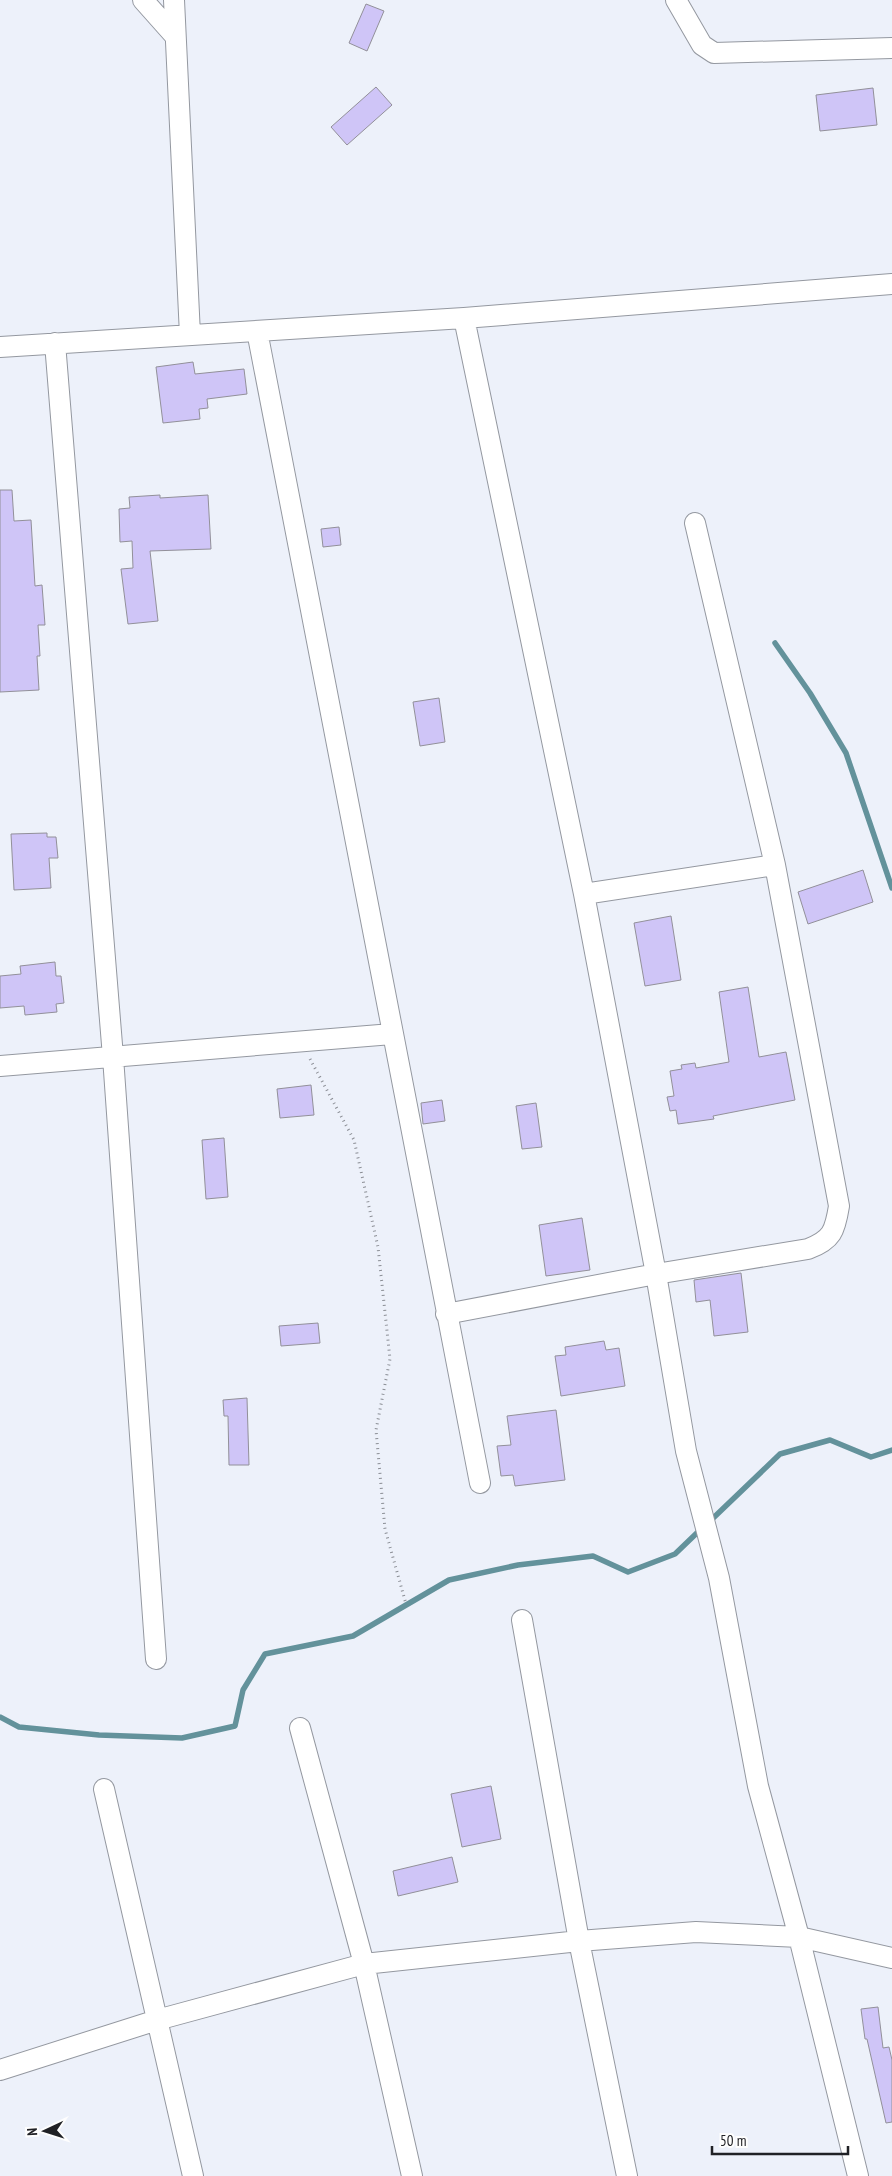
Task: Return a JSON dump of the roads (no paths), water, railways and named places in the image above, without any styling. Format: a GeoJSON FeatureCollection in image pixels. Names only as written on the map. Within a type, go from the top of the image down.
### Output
{"type":"FeatureCollection","features":[{"type":"Feature","properties":{"kind":"street"},"geometry":{"type":"LineString","coordinates":[[143,0],[175,36]]}},
{"type":"Feature","properties":{"kind":"street"},"geometry":{"type":"LineString","coordinates":[[174,0],[190,335]]}},
{"type":"Feature","properties":{"kind":"street"},"geometry":{"type":"LineString","coordinates":[[676,0],[702,46],[714,53],[892,48]]}},
{"type":"Feature","properties":{"kind":"street"},"geometry":{"type":"LineString","coordinates":[[0,347],[464,318],[892,284]]}},
{"type":"Feature","properties":{"kind":"street"},"geometry":{"type":"LineString","coordinates":[[464,318],[584,894],[656,1274],[686,1451],[719,1578],[758,1786],[799,1937],[858,2176]]}},
{"type":"Feature","properties":{"kind":"street"},"geometry":{"type":"LineString","coordinates":[[257,330],[480,1483]]}},
{"type":"Feature","properties":{"kind":"street"},"geometry":{"type":"LineString","coordinates":[[55,343],[113,1056],[156,1659]]}},
{"type":"Feature","properties":{"kind":"street"},"geometry":{"type":"LineString","coordinates":[[446,1314],[656,1274],[808,1250],[820,1245],[832,1235],[836,1224],[839,1206],[775,865],[695,523]]}},
{"type":"Feature","properties":{"kind":"street"},"geometry":{"type":"LineString","coordinates":[[584,894],[775,865]]}},
{"type":"Feature","properties":{"kind":"street"},"geometry":{"type":"LineString","coordinates":[[0,1066],[392,1034]]}},
{"type":"Feature","properties":{"kind":"street"},"geometry":{"type":"LineString","coordinates":[[522,1620],[579,1941],[627,2176]]}},
{"type":"Feature","properties":{"kind":"street"},"geometry":{"type":"LineString","coordinates":[[300,1728],[364,1964],[412,2176]]}},
{"type":"Feature","properties":{"kind":"street"},"geometry":{"type":"LineString","coordinates":[[104,1788],[193,2176]]}},
{"type":"Feature","properties":{"kind":"street"},"geometry":{"type":"LineString","coordinates":[[0,2070],[157,2020],[364,1964],[579,1941],[696,1932],[799,1937],[892,1958]]}},
{"type":"Feature","properties":{"kind":"waterway"},"geometry":{"type":"LineString","coordinates":[[775,643],[810,693],[846,753],[892,888]]}},
{"type":"Feature","properties":{"kind":"waterway"},"geometry":{"type":"LineString","coordinates":[[708,1523],[780,1454],[830,1440],[871,1457],[892,1450]]}},
{"type":"Feature","properties":{"kind":"waterway"},"geometry":{"type":"LineString","coordinates":[[0,1717],[19,1727],[99,1735],[182,1738],[235,1726],[243,1690],[265,1654],[353,1636],[449,1580],[518,1565],[593,1556],[628,1572],[675,1554],[701,1529]]}}]}
